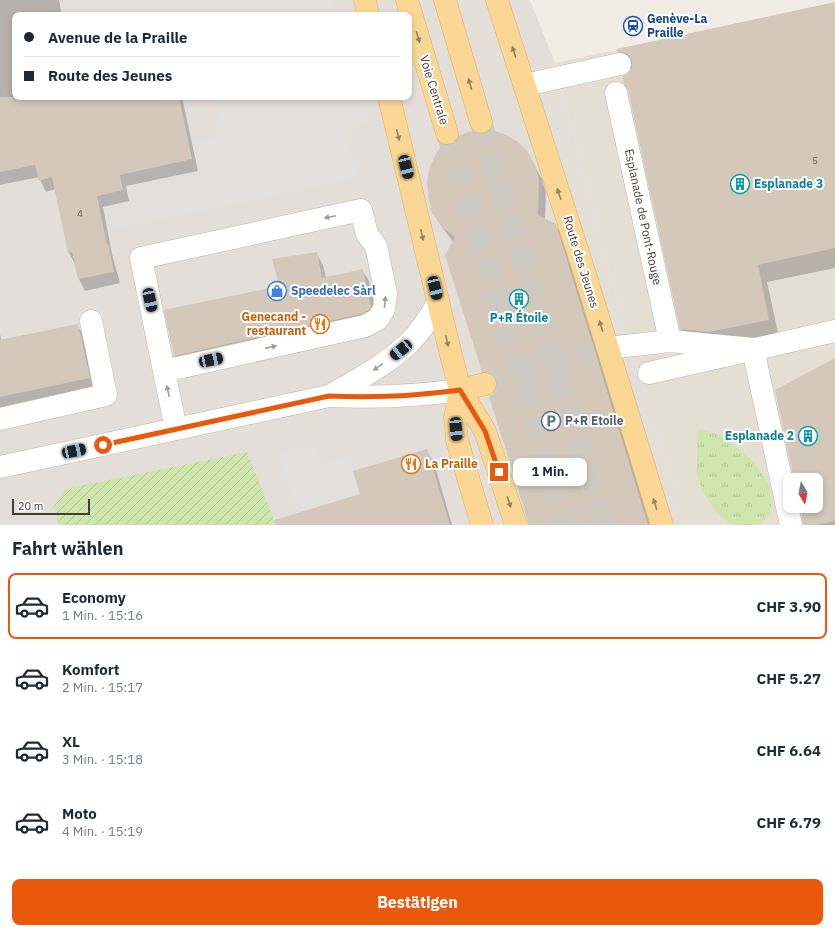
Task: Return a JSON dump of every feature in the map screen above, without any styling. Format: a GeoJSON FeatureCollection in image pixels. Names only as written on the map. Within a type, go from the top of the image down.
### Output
{"type":"FeatureCollection","features":[{"type":"Feature","properties":{"kind":"main road"},"geometry":{"type":"LineString","coordinates":[[365,0],[367,12]]}},
{"type":"Feature","properties":{"kind":"main road","name":"Voie Centrale"},"geometry":{"type":"LineString","coordinates":[[407,0],[411,12]]}},
{"type":"Feature","properties":{"kind":"main road"},"geometry":{"type":"LineString","coordinates":[[445,0],[481,122]]}},
{"type":"Feature","properties":{"kind":"main road","name":"Route des Jeunes"},"geometry":{"type":"LineString","coordinates":[[497,0],[525,85],[602,350],[662,525]]}},
{"type":"Feature","properties":{"kind":"main road","name":"Voie Centrale"},"geometry":{"type":"LineString","coordinates":[[412,16],[448,133]]}},
{"type":"Feature","properties":{"kind":"main road"},"geometry":{"type":"LineString","coordinates":[[390,100],[460,390],[485,431],[516,525]]}},
{"type":"Feature","properties":{"kind":"main road"},"geometry":{"type":"LineString","coordinates":[[460,390],[485,384]]}},
{"type":"Feature","properties":{"kind":"main road"},"geometry":{"type":"LineString","coordinates":[[460,390],[455,418],[457,440],[482,525]]}},
{"type":"Feature","properties":{"kind":"street"},"geometry":{"type":"LineString","coordinates":[[525,85],[620,64]]}},
{"type":"Feature","properties":{"kind":"street","name":"Esplanade de Pont-Rouge"},"geometry":{"type":"LineString","coordinates":[[616,93],[665,341]]}},
{"type":"Feature","properties":{"kind":"street"},"geometry":{"type":"LineString","coordinates":[[164,371],[365,326],[378,319],[384,309],[386,293],[376,246],[367,234],[362,210],[141,258],[164,371],[176,429]]}},
{"type":"Feature","properties":{"kind":"street"},"geometry":{"type":"LineString","coordinates":[[329,396],[369,373],[409,344],[422,329],[438,303]]}},
{"type":"Feature","properties":{"kind":"street"},"geometry":{"type":"LineString","coordinates":[[0,419],[106,395],[91,321]]}},
{"type":"Feature","properties":{"kind":"street"},"geometry":{"type":"LineString","coordinates":[[649,373],[835,331]]}},
{"type":"Feature","properties":{"kind":"street"},"geometry":{"type":"LineString","coordinates":[[602,350],[665,341],[753,349]]}},
{"type":"Feature","properties":{"kind":"street"},"geometry":{"type":"LineString","coordinates":[[753,349],[791,525]]}},
{"type":"Feature","properties":{"kind":"street"},"geometry":{"type":"LineString","coordinates":[[0,467],[329,396],[354,397],[426,395],[460,390]]}},
{"type":"Feature","properties":{"kind":"shaded area"},"geometry":{"type":"Polygon","coordinates":[[[0,0],[530,0],[555,63],[623,322],[685,525],[0,525],[0,0]]]}},
{"type":"Feature","properties":{"kind":"shaded area"},"geometry":{"type":"Polygon","coordinates":[[[56,0],[332,0],[336,12],[58,12],[56,0]]]}},
{"type":"Feature","properties":{"kind":"shaded area"},"geometry":{"type":"Polygon","coordinates":[[[835,3],[835,525],[685,525],[623,322],[555,63],[835,3]]]}},
{"type":"Feature","properties":{"kind":"shaded area"},"geometry":{"type":"Polygon","coordinates":[[[215,100],[363,100],[370,122],[345,129],[358,178],[104,231],[97,196],[123,190],[120,175],[192,159],[189,143],[223,136],[215,100]]]}},
{"type":"Feature","properties":{"kind":"shaded area"},"geometry":{"type":"Polygon","coordinates":[[[316,445],[321,464],[349,456],[360,494],[298,513],[277,453],[316,445]]]}},
{"type":"Feature","properties":{"kind":"green space"},"geometry":{"type":"Polygon","coordinates":[[[698,429],[722,435],[754,462],[768,483],[772,503],[769,516],[758,525],[736,525],[727,522],[714,509],[702,490],[697,472],[698,429]]]}},
{"type":"Feature","properties":{"kind":"green space"},"geometry":{"type":"Polygon","coordinates":[[[247,452],[276,525],[59,525],[53,507],[65,489],[247,452]]]}},
{"type":"Feature","properties":{"kind":"building","name":"Esplanade 3"},"geometry":{"type":"Polygon","coordinates":[[[835,2],[835,248],[758,265],[769,320],[709,332],[680,329],[628,90],[624,84],[623,76],[632,68],[632,61],[629,55],[623,52],[617,52],[617,49],[835,2]]]}},
{"type":"Feature","properties":{"kind":"building"},"geometry":{"type":"Polygon","coordinates":[[[0,97],[12,97],[12,100],[180,100],[192,159],[120,175],[123,190],[97,196],[114,272],[78,279],[72,252],[68,253],[52,177],[39,181],[35,165],[0,172],[0,97]]]}},
{"type":"Feature","properties":{"kind":"building","name":"P+R Étoile"},"geometry":{"type":"Polygon","coordinates":[[[491,130],[504,134],[517,141],[527,151],[535,165],[539,180],[538,215],[556,224],[648,525],[529,525],[489,396],[494,393],[497,388],[497,381],[489,372],[482,372],[445,255],[455,237],[443,228],[432,213],[427,182],[430,166],[438,150],[444,145],[451,145],[456,142],[459,136],[465,133],[472,131],[478,134],[484,134],[491,130]]]}},
{"type":"Feature","properties":{"kind":"building"},"geometry":{"type":"Polygon","coordinates":[[[317,252],[322,278],[363,269],[371,307],[369,310],[361,314],[174,356],[164,310],[279,286],[272,259],[317,252]]]}},
{"type":"Feature","properties":{"kind":"building"},"geometry":{"type":"Polygon","coordinates":[[[78,324],[90,378],[0,397],[0,340],[78,324]]]}},
{"type":"Feature","properties":{"kind":"building","name":"Esplanade 2"},"geometry":{"type":"Polygon","coordinates":[[[835,358],[835,521],[816,525],[803,525],[801,513],[823,513],[823,473],[793,473],[775,390],[835,358]]]}},
{"type":"Feature","properties":{"kind":"building"},"geometry":{"type":"Polygon","coordinates":[[[427,449],[450,525],[276,525],[275,520],[360,494],[353,471],[427,449]]]}},
{"type":"Feature","properties":{"kind":"tunnel"},"geometry":{"type":"LineString","coordinates":[[481,122],[603,525]]}},
{"type":"Feature","properties":{"kind":"tunnel"},"geometry":{"type":"LineString","coordinates":[[447,133],[566,525]]}},
{"type":"Feature","properties":{"kind":"tunnel"},"geometry":{"type":"LineString","coordinates":[[485,384],[595,352]]}},
{"type":"Feature","properties":{"kind":"place","name":"Genève-La Praille"},"geometry":{"type":"Point","coordinates":[633,26]}},
{"type":"Feature","properties":{"kind":"place","name":"Esplanade 3"},"geometry":{"type":"Point","coordinates":[740,184]}},
{"type":"Feature","properties":{"kind":"place","name":"Speedelec Sàrl"},"geometry":{"type":"Point","coordinates":[277,291]}},
{"type":"Feature","properties":{"kind":"place","name":"P+R Étoile"},"geometry":{"type":"Point","coordinates":[519,299]}},
{"type":"Feature","properties":{"kind":"place","name":"Genecand - restaurant"},"geometry":{"type":"Point","coordinates":[320,324]}},
{"type":"Feature","properties":{"kind":"place","name":"P+R Etoile"},"geometry":{"type":"Point","coordinates":[551,421]}},
{"type":"Feature","properties":{"kind":"place","name":"Esplanade 2"},"geometry":{"type":"Point","coordinates":[808,436]}},
{"type":"Feature","properties":{"kind":"place","name":"La Praille"},"geometry":{"type":"Point","coordinates":[411,464]}},
{"type":"Feature","properties":{"kind":"route"},"geometry":{"type":"LineString","coordinates":[[103,445],[329,396],[354,397],[426,395],[460,390],[485,431],[499,472]]}}]}
